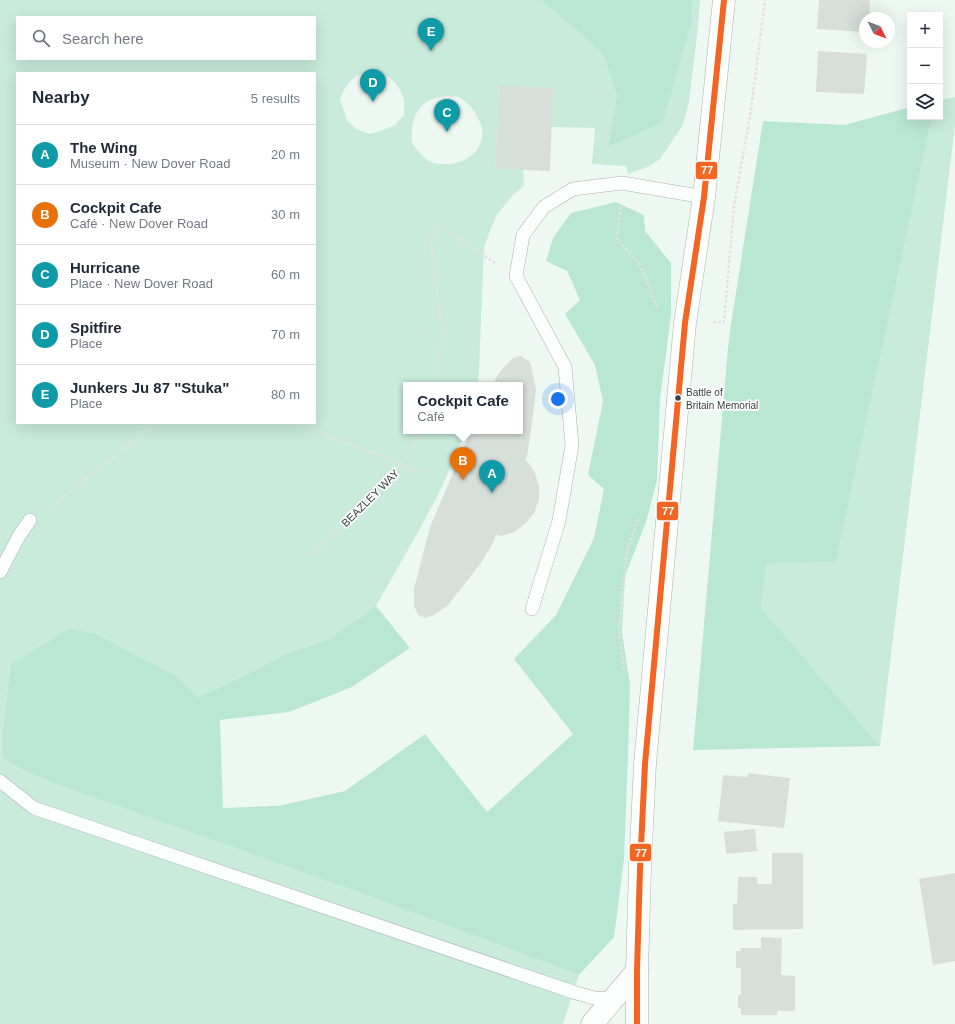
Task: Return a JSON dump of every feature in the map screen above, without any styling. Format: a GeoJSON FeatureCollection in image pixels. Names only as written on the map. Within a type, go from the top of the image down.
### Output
{"type":"FeatureCollection","features":[{"type":"Feature","properties":{"kind":"main road"},"geometry":{"type":"LineString","coordinates":[[637,1024],[640,868],[645,764],[685,323],[704,196],[724,0]]}},
{"type":"Feature","properties":{"kind":"main road"},"geometry":{"type":"LineString","coordinates":[[592,1024],[637,971]]}},
{"type":"Feature","properties":{"kind":"lane"},"geometry":{"type":"LineString","coordinates":[[532,609],[559,521],[572,445],[565,367],[516,276],[523,235],[544,207],[573,188],[622,183],[704,196]]}},
{"type":"Feature","properties":{"kind":"lane"},"geometry":{"type":"LineString","coordinates":[[0,572],[19,536],[30,520]]}},
{"type":"Feature","properties":{"kind":"lane"},"geometry":{"type":"LineString","coordinates":[[0,781],[34,808],[573,992],[594,998],[614,999]]}},
{"type":"Feature","properties":{"kind":"path"},"geometry":{"type":"LineString","coordinates":[[724,322],[734,206],[751,110],[765,0]]}},
{"type":"Feature","properties":{"kind":"path"},"geometry":{"type":"LineString","coordinates":[[622,183],[617,240],[640,264],[659,311]]}},
{"type":"Feature","properties":{"kind":"path"},"geometry":{"type":"LineString","coordinates":[[436,382],[442,329],[431,240],[440,227],[516,276]]}},
{"type":"Feature","properties":{"kind":"path"},"geometry":{"type":"LineString","coordinates":[[30,520],[43,514],[154,424]]}},
{"type":"Feature","properties":{"kind":"path"},"geometry":{"type":"LineString","coordinates":[[299,424],[419,472]]}},
{"type":"Feature","properties":{"kind":"path","name":"BEAZLEY WAY"},"geometry":{"type":"LineString","coordinates":[[308,557],[361,509],[403,465],[419,434]]}},
{"type":"Feature","properties":{"kind":"green space"},"geometry":{"type":"Polygon","coordinates":[[[0,0],[541,0],[602,53],[617,95],[608,147],[692,20],[693,0],[700,0],[689,102],[683,125],[660,159],[650,166],[628,174],[626,166],[592,164],[595,128],[551,127],[553,88],[499,86],[495,168],[523,170],[524,186],[512,196],[496,216],[484,247],[477,382],[403,382],[403,434],[464,434],[439,493],[376,606],[329,639],[283,655],[246,675],[198,697],[177,676],[96,634],[69,628],[11,664],[3,728],[342,886],[579,975],[563,1024],[0,1024],[0,0]],[[366,72],[357,76],[350,82],[340,99],[347,120],[356,129],[370,134],[395,125],[404,115],[404,99],[399,88],[390,78],[378,73],[366,72]],[[442,96],[425,103],[416,114],[413,122],[413,145],[424,157],[433,163],[448,164],[467,159],[476,151],[481,140],[481,124],[471,107],[460,98],[442,96]]]}},
{"type":"Feature","properties":{"kind":"green space"},"geometry":{"type":"Polygon","coordinates":[[[541,0],[693,0],[692,20],[663,122],[608,147],[617,95],[602,53],[541,0]]]}},
{"type":"Feature","properties":{"kind":"green space"},"geometry":{"type":"Polygon","coordinates":[[[955,97],[955,125],[880,746],[761,608],[765,564],[836,562],[931,120],[943,120],[943,99],[955,97]]]}},
{"type":"Feature","properties":{"kind":"green space"},"geometry":{"type":"Polygon","coordinates":[[[907,108],[907,120],[931,120],[836,562],[766,564],[761,608],[880,746],[693,750],[729,337],[763,121],[845,125],[907,108]]]}},
{"type":"Feature","properties":{"kind":"green space"},"geometry":{"type":"Polygon","coordinates":[[[616,202],[644,215],[645,231],[671,263],[671,315],[660,399],[657,480],[646,522],[625,576],[622,632],[630,685],[628,756],[624,859],[614,937],[579,975],[342,886],[54,783],[24,770],[3,758],[3,728],[11,664],[69,628],[96,634],[177,676],[198,697],[246,675],[283,655],[329,639],[376,606],[410,648],[352,687],[289,712],[220,720],[223,808],[278,806],[345,791],[425,734],[487,812],[573,734],[514,659],[556,615],[594,538],[604,489],[588,475],[603,401],[595,365],[565,314],[580,300],[567,271],[546,261],[553,238],[571,213],[616,202]]]}},
{"type":"Feature","properties":{"kind":"building"},"geometry":{"type":"Polygon","coordinates":[[[819,0],[870,0],[869,12],[859,12],[859,32],[817,29],[819,0]]]}},
{"type":"Feature","properties":{"kind":"building"},"geometry":{"type":"Polygon","coordinates":[[[818,51],[867,54],[864,94],[816,92],[818,51]]]}},
{"type":"Feature","properties":{"kind":"building"},"geometry":{"type":"Polygon","coordinates":[[[499,85],[553,88],[550,171],[495,169],[499,85]]]}},
{"type":"Feature","properties":{"kind":"building"},"geometry":{"type":"Polygon","coordinates":[[[521,356],[530,362],[536,390],[527,456],[525,460],[535,473],[539,486],[539,500],[534,513],[525,524],[514,532],[501,536],[496,535],[481,563],[448,605],[434,615],[426,618],[418,615],[414,606],[414,589],[430,527],[470,434],[523,434],[523,382],[494,382],[498,374],[513,358],[521,356]]]}},
{"type":"Feature","properties":{"kind":"building"},"geometry":{"type":"Polygon","coordinates":[[[748,773],[790,778],[784,828],[718,821],[723,775],[747,777],[748,773]]]}},
{"type":"Feature","properties":{"kind":"building"},"geometry":{"type":"Polygon","coordinates":[[[755,829],[757,851],[726,854],[724,832],[755,829]]]}},
{"type":"Feature","properties":{"kind":"building"},"geometry":{"type":"Polygon","coordinates":[[[772,853],[803,853],[803,929],[733,930],[733,904],[737,904],[738,877],[757,877],[757,884],[772,884],[772,853]]]}},
{"type":"Feature","properties":{"kind":"building"},"geometry":{"type":"Polygon","coordinates":[[[955,873],[955,961],[933,965],[919,879],[955,873]]]}},
{"type":"Feature","properties":{"kind":"building"},"geometry":{"type":"Polygon","coordinates":[[[761,937],[782,938],[781,975],[795,976],[795,1011],[777,1011],[777,1015],[741,1015],[741,1008],[738,1008],[738,995],[741,995],[741,968],[736,968],[736,951],[741,951],[741,948],[761,948],[761,937]]]}},
{"type":"Feature","properties":{"kind":"transit line","name":"77"},"geometry":{"type":"LineString","coordinates":[[637,1024],[640,868],[645,764],[685,323],[704,197],[724,0]]}},
{"type":"Feature","properties":{"kind":"place","name":"Junkers Ju 87 \"Stuka\""},"geometry":{"type":"Point","coordinates":[431,51]}},
{"type":"Feature","properties":{"kind":"place","name":"Spitfire"},"geometry":{"type":"Point","coordinates":[373,102]}},
{"type":"Feature","properties":{"kind":"place","name":"Hurricane"},"geometry":{"type":"Point","coordinates":[447,132]}},
{"type":"Feature","properties":{"kind":"place","name":"Battle of Britain Memorial"},"geometry":{"type":"Point","coordinates":[678,398]}},
{"type":"Feature","properties":{"kind":"place","name":"Cockpit Cafe"},"geometry":{"type":"Point","coordinates":[463,480]}},
{"type":"Feature","properties":{"kind":"place","name":"The Wing"},"geometry":{"type":"Point","coordinates":[492,493]}}]}
